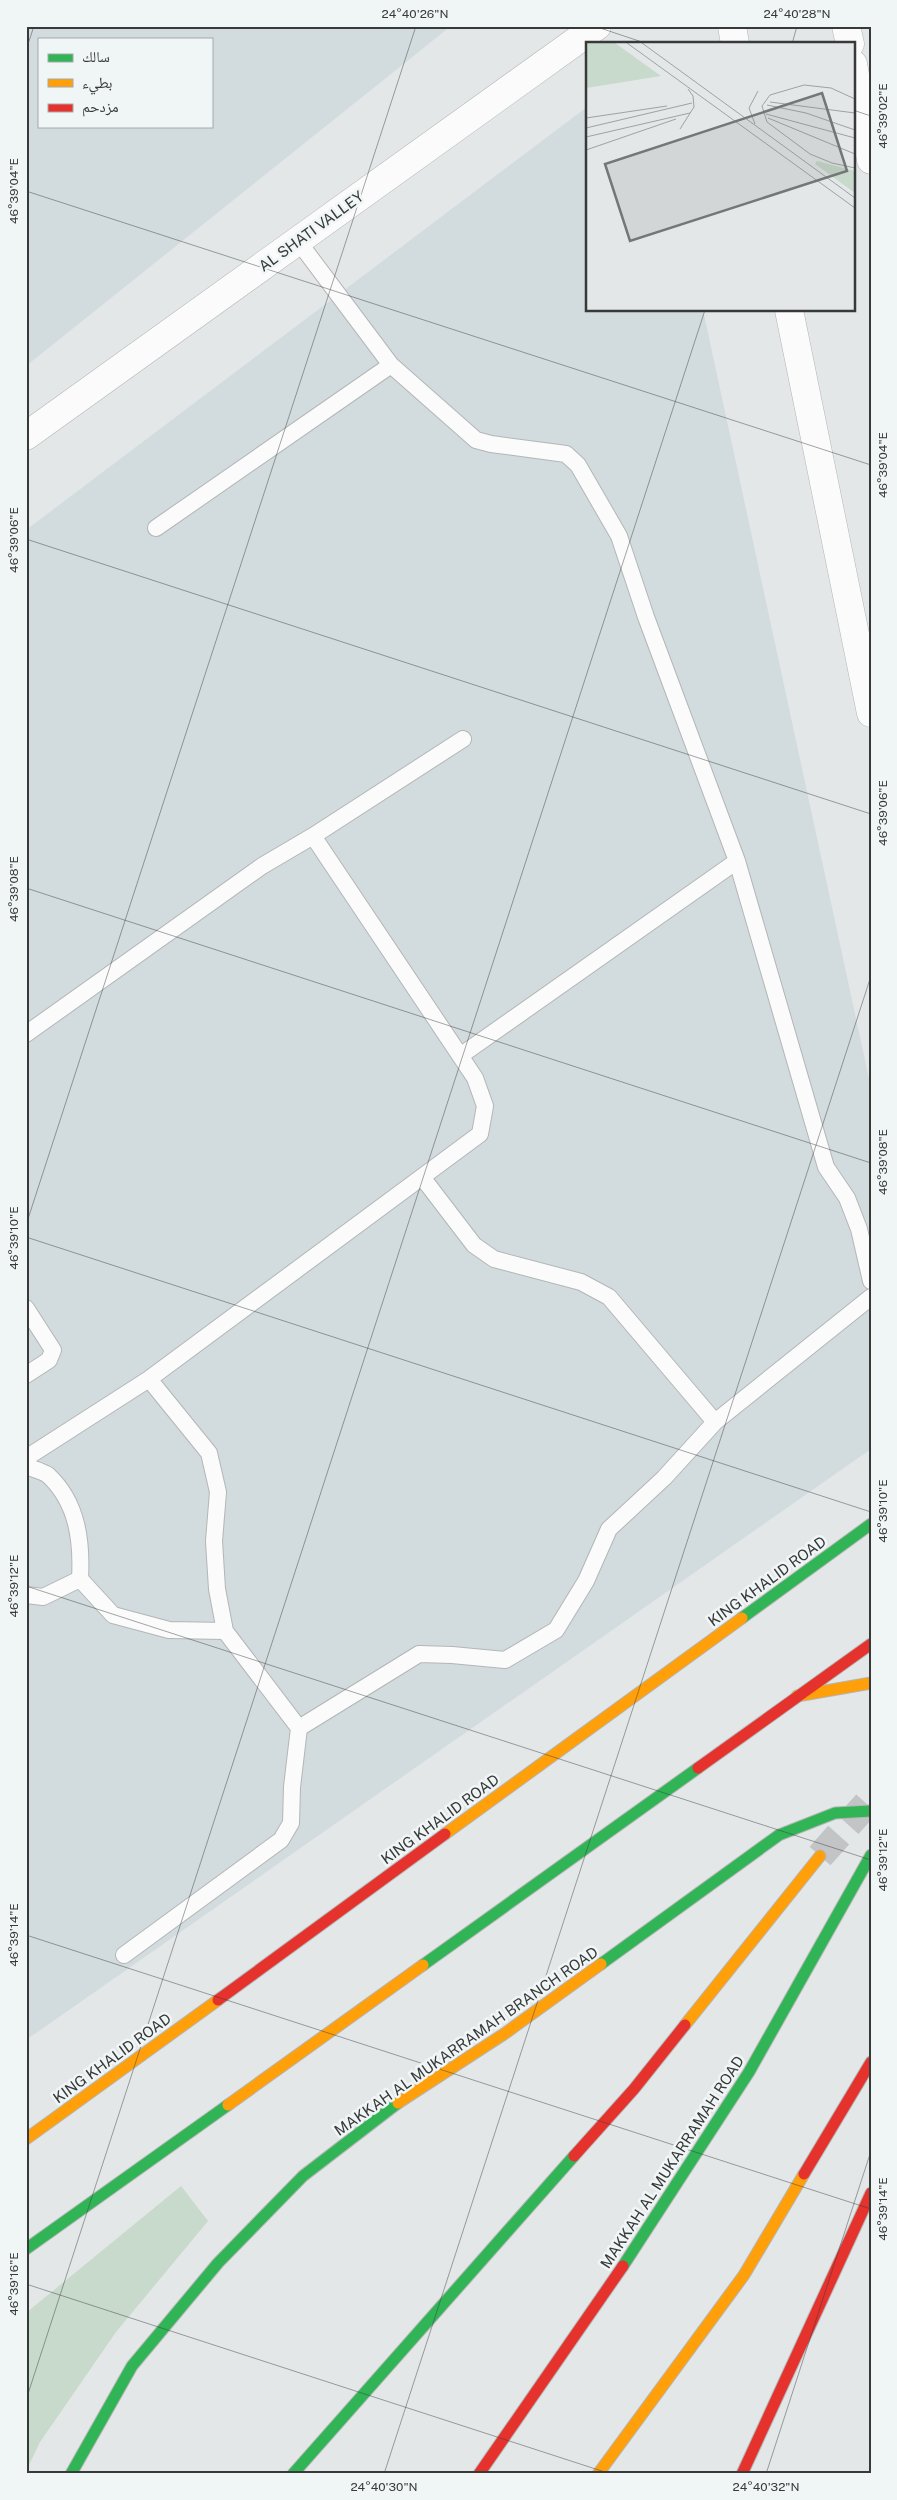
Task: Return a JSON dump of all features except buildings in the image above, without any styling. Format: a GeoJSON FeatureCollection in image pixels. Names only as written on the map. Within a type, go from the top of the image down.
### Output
{"type":"FeatureCollection","features":[{"type":"Feature","properties":{"kind":"main road","name":"KING KHALID ROAD"},"geometry":{"type":"LineString","coordinates":[[26,2139],[871,1524]]}},
{"type":"Feature","properties":{"kind":"main road"},"geometry":{"type":"LineString","coordinates":[[26,2249],[871,1644]]}},
{"type":"Feature","properties":{"kind":"main road"},"geometry":{"type":"LineString","coordinates":[[797,1696],[871,1683]]}},
{"type":"Feature","properties":{"kind":"main road","name":"MAKKAH AL MUKARRAMAH BRANCH ROAD"},"geometry":{"type":"LineString","coordinates":[[71,2474],[132,2366],[218,2263],[303,2176],[400,2102],[504,2034],[778,1835],[819,1819],[859,1809],[871,1811]]}},
{"type":"Feature","properties":{"kind":"main road","name":"MAKKAH AL MUKARRAMAH ROAD"},"geometry":{"type":"LineString","coordinates":[[479,2474],[592,2313],[749,2072],[871,1855]]}},
{"type":"Feature","properties":{"kind":"main road"},"geometry":{"type":"LineString","coordinates":[[293,2474],[634,2089],[820,1856]]}},
{"type":"Feature","properties":{"kind":"main road"},"geometry":{"type":"LineString","coordinates":[[598,2474],[744,2275],[871,2062]]}},
{"type":"Feature","properties":{"kind":"main road"},"geometry":{"type":"LineString","coordinates":[[742,2474],[871,2194]]}},
{"type":"Feature","properties":{"kind":"street","name":"AL SHATI VALLEY"},"geometry":{"type":"LineString","coordinates":[[26,436],[597,26]]}},
{"type":"Feature","properties":{"kind":"street"},"geometry":{"type":"LineString","coordinates":[[732,26],[735,42]]}},
{"type":"Feature","properties":{"kind":"street"},"geometry":{"type":"LineString","coordinates":[[846,26],[850,42]]}},
{"type":"Feature","properties":{"kind":"street"},"geometry":{"type":"LineString","coordinates":[[854,69],[871,160]]}},
{"type":"Feature","properties":{"kind":"street"},"geometry":{"type":"LineString","coordinates":[[789,311],[871,713]]}},
{"type":"Feature","properties":{"kind":"lane"},"geometry":{"type":"LineString","coordinates":[[298,241],[391,366],[476,440],[491,444],[566,454],[578,465],[618,536],[646,617],[737,861],[826,1167],[847,1198],[859,1229],[871,1281]]}},
{"type":"Feature","properties":{"kind":"lane"},"geometry":{"type":"LineString","coordinates":[[156,528],[391,366]]}},
{"type":"Feature","properties":{"kind":"lane"},"geometry":{"type":"LineString","coordinates":[[26,1034],[262,866],[314,836],[463,739]]}},
{"type":"Feature","properties":{"kind":"lane"},"geometry":{"type":"LineString","coordinates":[[26,1458],[148,1379],[480,1134],[486,1106],[475,1078],[314,836]]}},
{"type":"Feature","properties":{"kind":"lane"},"geometry":{"type":"LineString","coordinates":[[460,1056],[737,861]]}},
{"type":"Feature","properties":{"kind":"lane"},"geometry":{"type":"LineString","coordinates":[[422,1178],[474,1246],[494,1259],[581,1282],[609,1297],[715,1422]]}},
{"type":"Feature","properties":{"kind":"lane"},"geometry":{"type":"LineString","coordinates":[[299,1728],[419,1654],[505,1660],[556,1630],[586,1581],[609,1529],[664,1478],[715,1422],[871,1297]]}},
{"type":"Feature","properties":{"kind":"lane"},"geometry":{"type":"LineString","coordinates":[[26,1308],[53,1350],[49,1360],[26,1375]]}},
{"type":"Feature","properties":{"kind":"lane"},"geometry":{"type":"LineString","coordinates":[[124,1955],[281,1840],[291,1823],[292,1787],[299,1728],[225,1631],[217,1590],[214,1541],[218,1492],[209,1453],[148,1379]]}},
{"type":"Feature","properties":{"kind":"lane"},"geometry":{"type":"LineString","coordinates":[[26,1466],[47,1474],[63,1496],[75,1517],[82,1549],[80,1580],[113,1615],[169,1630],[225,1631]]}},
{"type":"Feature","properties":{"kind":"lane"},"geometry":{"type":"LineString","coordinates":[[26,1595],[43,1597],[80,1580]]}},
{"type":"Feature","properties":{"kind":"shaded area"},"geometry":{"type":"Polygon","coordinates":[[[26,26],[451,26],[26,366],[26,26]]]}},
{"type":"Feature","properties":{"kind":"shaded area"},"geometry":{"type":"Polygon","coordinates":[[[586,108],[586,311],[703,311],[871,1088],[871,1449],[26,2040],[26,530],[586,108]]]}},
{"type":"Feature","properties":{"kind":"green space"},"geometry":{"type":"Polygon","coordinates":[[[181,2186],[208,2221],[116,2332],[40,2442],[26,2471],[26,2313],[181,2186]]]}},
{"type":"Feature","properties":{"kind":"tunnel"},"geometry":{"type":"LineString","coordinates":[[820,1856],[871,1799]]}},
{"type":"Feature","properties":{"kind":"traffic: fast"},"geometry":{"type":"LineString","coordinates":[[742,1618],[871,1524]]}},
{"type":"Feature","properties":{"kind":"traffic: fast"},"geometry":{"type":"LineString","coordinates":[[423,1965],[698,1768]]}},
{"type":"Feature","properties":{"kind":"traffic: fast"},"geometry":{"type":"LineString","coordinates":[[601,1964],[779,1835],[835,1813],[871,1811]]}},
{"type":"Feature","properties":{"kind":"traffic: fast"},"geometry":{"type":"LineString","coordinates":[[623,2266],[749,2072],[871,1855]]}},
{"type":"Feature","properties":{"kind":"traffic: fast"},"geometry":{"type":"LineString","coordinates":[[71,2474],[132,2366],[218,2263],[303,2176],[398,2103]]}},
{"type":"Feature","properties":{"kind":"traffic: fast"},"geometry":{"type":"LineString","coordinates":[[26,2249],[228,2105]]}},
{"type":"Feature","properties":{"kind":"traffic: fast"},"geometry":{"type":"LineString","coordinates":[[293,2474],[574,2156]]}},
{"type":"Feature","properties":{"kind":"traffic: slow"},"geometry":{"type":"LineString","coordinates":[[445,1834],[742,1618]]}},
{"type":"Feature","properties":{"kind":"traffic: slow"},"geometry":{"type":"LineString","coordinates":[[797,1696],[871,1683]]}},
{"type":"Feature","properties":{"kind":"traffic: slow"},"geometry":{"type":"LineString","coordinates":[[685,2025],[820,1856]]}},
{"type":"Feature","properties":{"kind":"traffic: slow"},"geometry":{"type":"LineString","coordinates":[[398,2103],[504,2034],[601,1964]]}},
{"type":"Feature","properties":{"kind":"traffic: slow"},"geometry":{"type":"LineString","coordinates":[[228,2105],[423,1965]]}},
{"type":"Feature","properties":{"kind":"traffic: slow"},"geometry":{"type":"LineString","coordinates":[[26,2139],[218,2000]]}},
{"type":"Feature","properties":{"kind":"traffic: slow"},"geometry":{"type":"LineString","coordinates":[[598,2474],[744,2275],[804,2174]]}},
{"type":"Feature","properties":{"kind":"traffic: jam"},"geometry":{"type":"LineString","coordinates":[[698,1768],[871,1644]]}},
{"type":"Feature","properties":{"kind":"traffic: jam"},"geometry":{"type":"LineString","coordinates":[[218,2000],[445,1834]]}},
{"type":"Feature","properties":{"kind":"traffic: jam"},"geometry":{"type":"LineString","coordinates":[[574,2156],[634,2089],[685,2025]]}},
{"type":"Feature","properties":{"kind":"traffic: jam"},"geometry":{"type":"LineString","coordinates":[[804,2174],[871,2062]]}},
{"type":"Feature","properties":{"kind":"traffic: jam"},"geometry":{"type":"LineString","coordinates":[[742,2474],[871,2193]]}},
{"type":"Feature","properties":{"kind":"traffic: jam"},"geometry":{"type":"LineString","coordinates":[[479,2474],[623,2266]]}}]}
